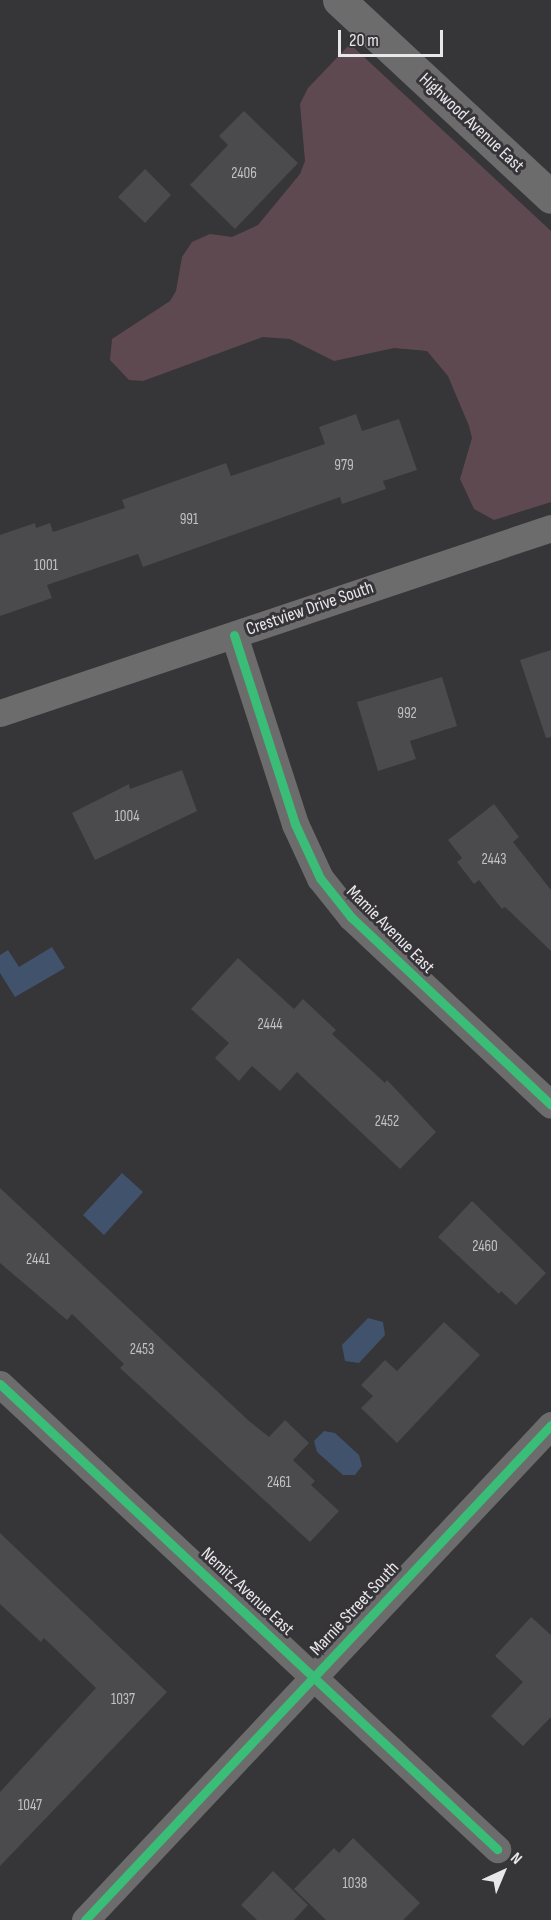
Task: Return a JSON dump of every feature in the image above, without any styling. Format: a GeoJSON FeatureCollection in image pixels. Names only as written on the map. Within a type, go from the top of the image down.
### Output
{"type":"FeatureCollection","features":[{"type":"Feature","properties":{"kind":"street","name":"Highwood Avenue East"},"geometry":{"type":"LineString","coordinates":[[339,0],[551,197]]}},
{"type":"Feature","properties":{"kind":"street","name":"Crestview Drive South"},"geometry":{"type":"LineString","coordinates":[[0,712],[551,528]]}},
{"type":"Feature","properties":{"kind":"street","name":"Mamie Avenue East"},"geometry":{"type":"LineString","coordinates":[[234,635],[295,824],[329,892],[375,940],[551,1105]]}},
{"type":"Feature","properties":{"kind":"street","name":"Nemitz Avenue East"},"geometry":{"type":"LineString","coordinates":[[0,1384],[497,1849]]}},
{"type":"Feature","properties":{"kind":"street","name":"Marnie Street South"},"geometry":{"type":"LineString","coordinates":[[85,1920],[551,1425]]}},
{"type":"Feature","properties":{"kind":"shaded area"},"geometry":{"type":"Polygon","coordinates":[[[350,44],[551,231],[551,502],[494,520],[474,509],[460,479],[472,438],[469,426],[448,376],[427,351],[394,348],[334,361],[290,339],[263,337],[143,381],[129,380],[110,360],[112,339],[170,301],[176,291],[182,257],[192,242],[210,234],[232,237],[258,225],[300,174],[305,161],[300,104],[308,88],[350,44]]]}},
{"type":"Feature","properties":{"kind":"water"},"geometry":{"type":"Polygon","coordinates":[[[52,947],[65,968],[15,997],[0,973],[0,955],[8,950],[19,967],[52,947]]]}},
{"type":"Feature","properties":{"kind":"water"},"geometry":{"type":"Polygon","coordinates":[[[122,1173],[143,1192],[104,1235],[83,1215],[122,1173]]]}},
{"type":"Feature","properties":{"kind":"water"},"geometry":{"type":"Polygon","coordinates":[[[368,1318],[383,1322],[385,1335],[359,1363],[345,1361],[342,1345],[368,1318]]]}},
{"type":"Feature","properties":{"kind":"water"},"geometry":{"type":"Polygon","coordinates":[[[324,1431],[335,1433],[359,1455],[362,1466],[355,1475],[343,1475],[317,1452],[314,1441],[324,1431]]]}},
{"type":"Feature","properties":{"kind":"building"},"geometry":{"type":"Polygon","coordinates":[[[244,111],[298,163],[235,229],[190,185],[228,145],[219,136],[244,111]]]}},
{"type":"Feature","properties":{"kind":"building"},"geometry":{"type":"Polygon","coordinates":[[[145,169],[171,195],[145,223],[118,197],[145,169]]]}},
{"type":"Feature","properties":{"kind":"building"},"geometry":{"type":"Polygon","coordinates":[[[356,414],[362,431],[399,419],[417,470],[383,481],[386,489],[342,504],[340,497],[143,567],[138,554],[47,585],[52,598],[0,616],[0,535],[35,523],[36,528],[50,523],[53,532],[125,508],[122,500],[226,463],[231,476],[325,444],[319,427],[356,414]]]}},
{"type":"Feature","properties":{"kind":"building"},"geometry":{"type":"Polygon","coordinates":[[[551,650],[551,737],[546,738],[520,660],[551,650]]]}},
{"type":"Feature","properties":{"kind":"building"},"geometry":{"type":"Polygon","coordinates":[[[442,677],[457,726],[410,741],[416,759],[378,771],[357,702],[442,677]]]}},
{"type":"Feature","properties":{"kind":"building"},"geometry":{"type":"Polygon","coordinates":[[[182,770],[197,811],[95,860],[72,813],[129,784],[130,789],[182,770]]]}},
{"type":"Feature","properties":{"kind":"building"},"geometry":{"type":"Polygon","coordinates":[[[494,804],[519,837],[513,842],[551,890],[551,951],[505,907],[502,909],[479,880],[474,884],[457,862],[462,858],[448,840],[494,804]]]}},
{"type":"Feature","properties":{"kind":"building"},"geometry":{"type":"Polygon","coordinates":[[[238,958],[294,1009],[303,999],[336,1030],[332,1034],[385,1083],[387,1080],[436,1132],[400,1169],[297,1072],[280,1091],[252,1066],[239,1081],[215,1058],[229,1043],[191,1009],[238,958]]]}},
{"type":"Feature","properties":{"kind":"building"},"geometry":{"type":"Polygon","coordinates":[[[0,1188],[249,1421],[269,1437],[285,1420],[309,1443],[293,1460],[315,1481],[311,1485],[339,1511],[310,1542],[120,1368],[124,1364],[72,1314],[67,1320],[0,1263],[0,1188]]]}},
{"type":"Feature","properties":{"kind":"building"},"geometry":{"type":"Polygon","coordinates":[[[472,1201],[546,1273],[516,1305],[501,1291],[499,1294],[438,1237],[472,1201]]]}},
{"type":"Feature","properties":{"kind":"building"},"geometry":{"type":"Polygon","coordinates":[[[444,1322],[480,1355],[397,1443],[361,1408],[373,1396],[361,1385],[385,1360],[397,1371],[444,1322]]]}},
{"type":"Feature","properties":{"kind":"building"},"geometry":{"type":"Polygon","coordinates":[[[0,1533],[167,1692],[0,1866],[0,1792],[96,1688],[44,1638],[41,1642],[0,1604],[0,1533]]]}},
{"type":"Feature","properties":{"kind":"building"},"geometry":{"type":"Polygon","coordinates":[[[531,1617],[551,1635],[551,1717],[523,1746],[491,1716],[523,1682],[495,1656],[531,1617]]]}},
{"type":"Feature","properties":{"kind":"building"},"geometry":{"type":"Polygon","coordinates":[[[353,1838],[420,1903],[403,1920],[326,1920],[294,1889],[334,1848],[339,1853],[353,1838]]]}},
{"type":"Feature","properties":{"kind":"building"},"geometry":{"type":"Polygon","coordinates":[[[273,1871],[308,1905],[294,1920],[257,1920],[241,1905],[273,1871]]]}},
{"type":"Feature","properties":{"kind":"cycle path"},"geometry":{"type":"LineString","coordinates":[[234,635],[295,824],[320,878],[351,917],[551,1105]]}},
{"type":"Feature","properties":{"kind":"cycle path"},"geometry":{"type":"LineString","coordinates":[[0,1384],[497,1849]]}},
{"type":"Feature","properties":{"kind":"cycle path"},"geometry":{"type":"LineString","coordinates":[[85,1920],[551,1425]]}}]}
